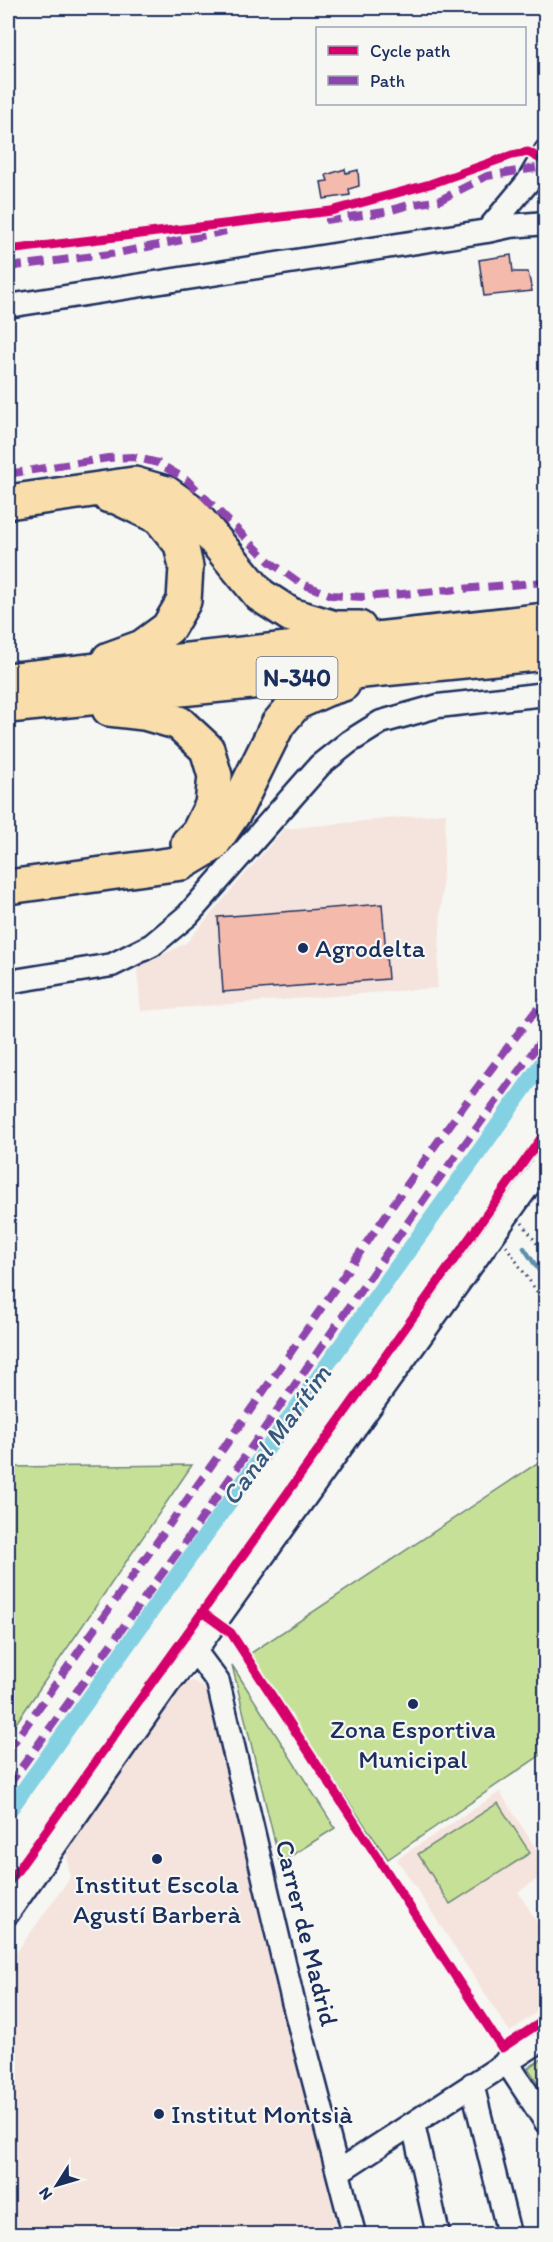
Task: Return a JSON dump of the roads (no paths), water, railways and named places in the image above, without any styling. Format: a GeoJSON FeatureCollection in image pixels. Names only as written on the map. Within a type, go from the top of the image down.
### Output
{"type":"FeatureCollection","features":[{"type":"Feature","properties":{"kind":"highway"},"geometry":{"type":"LineString","coordinates":[[8,502],[134,484],[166,493],[189,510],[260,595],[291,615],[335,628],[472,628]]}},
{"type":"Feature","properties":{"kind":"highway"},"geometry":{"type":"LineString","coordinates":[[73,673],[142,647],[168,628],[184,601],[186,567],[180,544],[159,517],[117,497],[77,492]]}},
{"type":"Feature","properties":{"kind":"highway","name":"N-340"},"geometry":{"type":"LineString","coordinates":[[8,680],[546,620]]}},
{"type":"Feature","properties":{"kind":"highway","name":"N-340"},"geometry":{"type":"LineString","coordinates":[[8,705],[546,653]]}},
{"type":"Feature","properties":{"kind":"highway"},"geometry":{"type":"LineString","coordinates":[[8,887],[182,863],[212,845],[236,811],[278,724],[296,703],[327,689],[398,669]]}},
{"type":"Feature","properties":{"kind":"highway"},"geometry":{"type":"LineString","coordinates":[[48,701],[144,712],[179,723],[207,749],[215,776],[212,805],[198,832],[178,852],[140,868]]}},
{"type":"Feature","properties":{"kind":"street"},"geometry":{"type":"LineString","coordinates":[[487,231],[528,182],[546,151]]}},
{"type":"Feature","properties":{"kind":"street"},"geometry":{"type":"LineString","coordinates":[[528,182],[527,191],[530,202],[535,210],[546,217]]}},
{"type":"Feature","properties":{"kind":"street"},"geometry":{"type":"LineString","coordinates":[[8,306],[510,226],[546,223]]}},
{"type":"Feature","properties":{"kind":"street"},"geometry":{"type":"LineString","coordinates":[[8,982],[112,965],[152,945],[188,915],[210,892],[321,765],[349,742],[381,722],[438,706],[546,694]]}},
{"type":"Feature","properties":{"kind":"street"},"geometry":{"type":"LineString","coordinates":[[8,1913],[168,1684],[195,1651],[546,1161]]}},
{"type":"Feature","properties":{"kind":"street","name":"Carrer de Madrid"},"geometry":{"type":"LineString","coordinates":[[195,1651],[218,1682],[293,2001],[354,2235]]}},
{"type":"Feature","properties":{"kind":"street"},"geometry":{"type":"LineString","coordinates":[[338,2172],[546,2037]]}},
{"type":"Feature","properties":{"kind":"street"},"geometry":{"type":"LineString","coordinates":[[506,2061],[546,2122]]}},
{"type":"Feature","properties":{"kind":"street"},"geometry":{"type":"LineString","coordinates":[[472,2084],[509,2235]]}},
{"type":"Feature","properties":{"kind":"street"},"geometry":{"type":"LineString","coordinates":[[413,2124],[438,2235]]}},
{"type":"Feature","properties":{"kind":"waterway","name":"Canal Marítim"},"geometry":{"type":"LineString","coordinates":[[8,1812],[546,1058]]}},
{"type":"Feature","properties":{"kind":"waterway","name":"Canal Marítim"},"geometry":{"type":"LineString","coordinates":[[453,1187],[458,1192]]}},
{"type":"Feature","properties":{"kind":"waterway"},"geometry":{"type":"LineString","coordinates":[[524,1248],[546,1281]]}},
{"type":"Feature","properties":{"kind":"place","name":"Agrodelta"},"geometry":{"type":"Point","coordinates":[303,948]}},
{"type":"Feature","properties":{"kind":"place","name":"Zona Esportiva Municipal"},"geometry":{"type":"Point","coordinates":[413,1704]}},
{"type":"Feature","properties":{"kind":"place","name":"Institut Escola Agustí Barberà"},"geometry":{"type":"Point","coordinates":[157,1859]}},
{"type":"Feature","properties":{"kind":"place","name":"Institut Montsià"},"geometry":{"type":"Point","coordinates":[159,2114]}}]}
